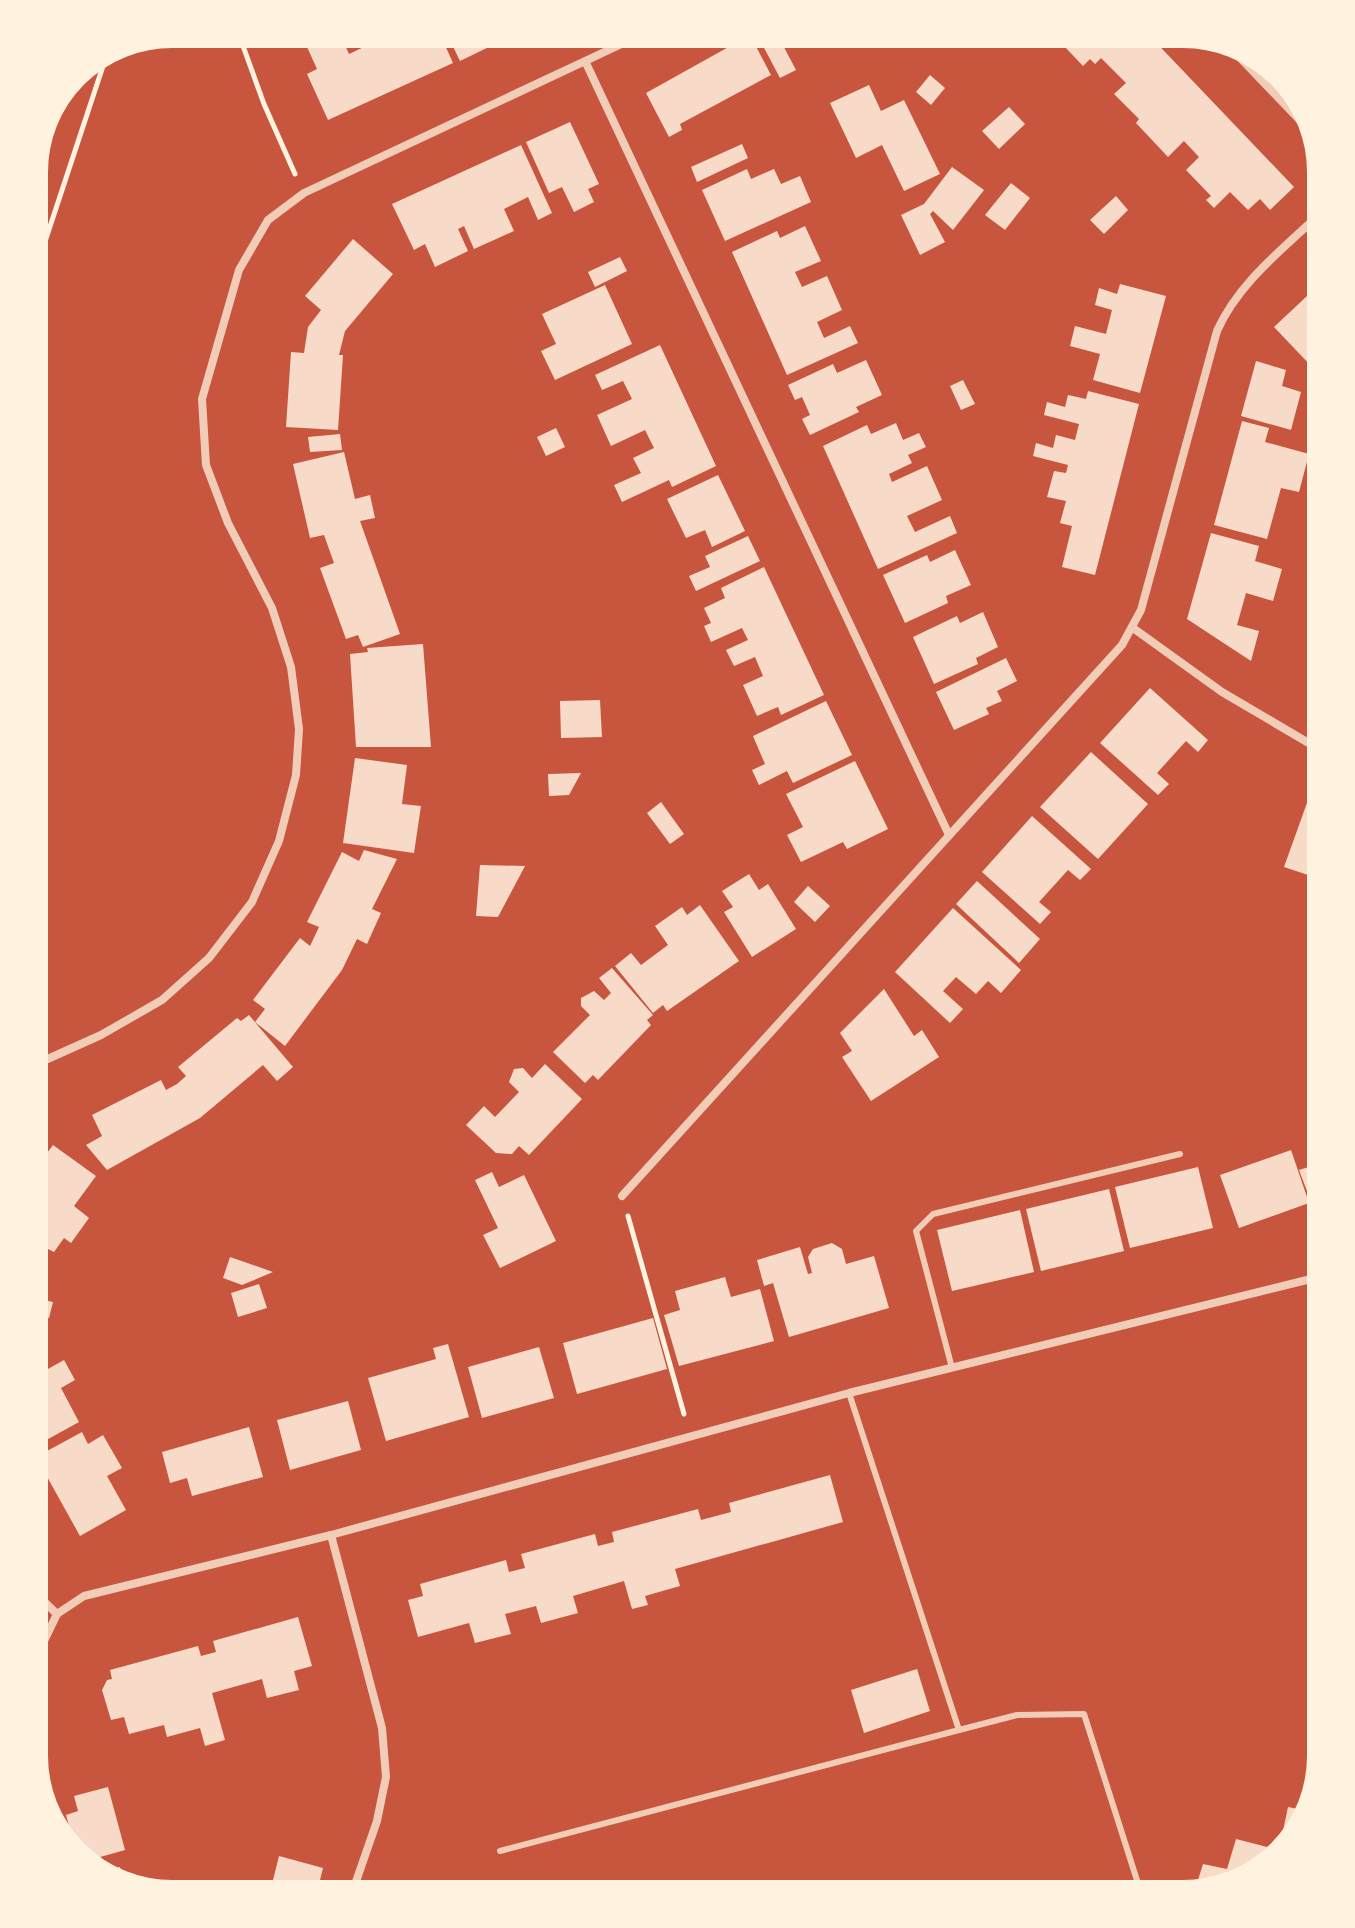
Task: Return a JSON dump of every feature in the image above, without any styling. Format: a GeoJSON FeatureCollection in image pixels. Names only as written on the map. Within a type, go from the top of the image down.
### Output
{"type":"FeatureCollection","features":[{"type":"Feature","properties":{"kind":"street"},"geometry":{"type":"LineString","coordinates":[[46,1060],[101,1035],[162,1000],[209,958],[252,902],[279,841],[296,775],[299,729],[291,667],[272,608],[228,523],[206,465],[202,399],[239,270],[268,220],[304,193],[619,46]]}},
{"type":"Feature","properties":{"kind":"street"},"geometry":{"type":"LineString","coordinates":[[1244,62],[1295,115]]}},
{"type":"Feature","properties":{"kind":"street"},"geometry":{"type":"LineString","coordinates":[[586,63],[949,835]]}},
{"type":"Feature","properties":{"kind":"street"},"geometry":{"type":"LineString","coordinates":[[622,1196],[1122,645],[1133,628],[1222,320],[1243,288],[1309,224]]}},
{"type":"Feature","properties":{"kind":"street"},"geometry":{"type":"LineString","coordinates":[[1133,628],[1222,692],[1309,740]]}},
{"type":"Feature","properties":{"kind":"street"},"geometry":{"type":"LineString","coordinates":[[46,1637],[57,1614],[84,1596],[331,1535],[849,1393],[1309,1279]]}},
{"type":"Feature","properties":{"kind":"street"},"geometry":{"type":"LineString","coordinates":[[331,1535],[382,1728],[386,1777],[377,1821],[356,1882]]}},
{"type":"Feature","properties":{"kind":"street"},"geometry":{"type":"LineString","coordinates":[[46,1603],[57,1614]]}},
{"type":"Feature","properties":{"kind":"lane"},"geometry":{"type":"LineString","coordinates":[[952,1368],[916,1231],[933,1214],[1180,1154]]}},
{"type":"Feature","properties":{"kind":"lane"},"geometry":{"type":"LineString","coordinates":[[849,1393],[959,1730]]}},
{"type":"Feature","properties":{"kind":"lane"},"geometry":{"type":"LineString","coordinates":[[500,1851],[1017,1715],[1084,1714],[1138,1882]]}},
{"type":"Feature","properties":{"kind":"path"},"geometry":{"type":"LineString","coordinates":[[243,46],[264,104],[304,193]]}},
{"type":"Feature","properties":{"kind":"path"},"geometry":{"type":"LineString","coordinates":[[46,239],[103,67]]}},
{"type":"Feature","properties":{"kind":"path"},"geometry":{"type":"LineString","coordinates":[[622,1196],[690,1437]]}},
{"type":"Feature","properties":{"kind":"building"},"geometry":{"type":"Polygon","coordinates":[[[345,46],[349,54],[366,46],[445,46],[453,63],[328,120],[307,74],[317,69],[307,47],[345,46]]]}},
{"type":"Feature","properties":{"kind":"building"},"geometry":{"type":"Polygon","coordinates":[[[453,46],[491,46],[460,61],[453,46]]]}},
{"type":"Feature","properties":{"kind":"building"},"geometry":{"type":"Polygon","coordinates":[[[730,46],[756,46],[771,75],[680,124],[682,130],[669,137],[646,93],[730,46]]]}},
{"type":"Feature","properties":{"kind":"building"},"geometry":{"type":"Polygon","coordinates":[[[763,46],[783,46],[796,70],[780,78],[763,46]]]}},
{"type":"Feature","properties":{"kind":"building"},"geometry":{"type":"Polygon","coordinates":[[[1159,46],[1294,187],[1270,210],[1260,199],[1248,210],[1230,192],[1214,208],[1206,200],[1211,196],[1186,170],[1199,157],[1184,141],[1168,157],[1136,123],[1139,119],[1114,94],[1126,83],[1101,58],[1095,64],[1090,59],[1083,66],[1065,47],[1159,46]]]}},
{"type":"Feature","properties":{"kind":"building"},"geometry":{"type":"Polygon","coordinates":[[[930,75],[945,88],[931,105],[916,92],[930,75]]]}},
{"type":"Feature","properties":{"kind":"building"},"geometry":{"type":"Polygon","coordinates":[[[869,85],[881,111],[904,100],[940,174],[904,191],[882,145],[856,158],[830,103],[869,85]]]}},
{"type":"Feature","properties":{"kind":"building"},"geometry":{"type":"Polygon","coordinates":[[[1009,107],[1025,124],[999,149],[982,131],[1009,107]]]}},
{"type":"Feature","properties":{"kind":"building"},"geometry":{"type":"Polygon","coordinates":[[[570,122],[599,184],[588,189],[594,202],[574,212],[562,187],[549,193],[526,142],[570,122]]]}},
{"type":"Feature","properties":{"kind":"building"},"geometry":{"type":"Polygon","coordinates":[[[742,144],[748,158],[697,182],[691,167],[742,144]]]}},
{"type":"Feature","properties":{"kind":"building"},"geometry":{"type":"Polygon","coordinates":[[[521,145],[552,213],[538,220],[528,197],[504,209],[514,231],[474,249],[464,226],[458,229],[468,251],[435,267],[425,244],[414,250],[392,204],[521,145]]]}},
{"type":"Feature","properties":{"kind":"building"},"geometry":{"type":"Polygon","coordinates":[[[952,167],[984,190],[953,230],[933,211],[930,214],[945,242],[920,255],[901,215],[924,204],[952,167]]]}},
{"type":"Feature","properties":{"kind":"building"},"geometry":{"type":"Polygon","coordinates":[[[747,169],[751,179],[774,169],[781,184],[800,176],[811,202],[725,241],[702,190],[747,169]]]}},
{"type":"Feature","properties":{"kind":"building"},"geometry":{"type":"Polygon","coordinates":[[[1011,183],[1030,198],[1005,230],[985,215],[1011,183]]]}},
{"type":"Feature","properties":{"kind":"building"},"geometry":{"type":"Polygon","coordinates":[[[1116,196],[1128,210],[1104,234],[1090,220],[1116,196]]]}},
{"type":"Feature","properties":{"kind":"building"},"geometry":{"type":"Polygon","coordinates":[[[805,226],[821,261],[795,272],[802,287],[827,276],[842,310],[817,322],[824,338],[850,326],[858,343],[787,375],[732,252],[777,231],[780,238],[805,226]]]}},
{"type":"Feature","properties":{"kind":"building"},"geometry":{"type":"Polygon","coordinates":[[[353,239],[393,274],[345,331],[339,355],[343,355],[338,430],[286,427],[291,352],[304,353],[308,327],[321,310],[305,296],[353,239]]]}},
{"type":"Feature","properties":{"kind":"building"},"geometry":{"type":"Polygon","coordinates":[[[620,257],[627,271],[595,287],[588,272],[620,257]]]}},
{"type":"Feature","properties":{"kind":"building"},"geometry":{"type":"Polygon","coordinates":[[[1120,284],[1166,296],[1140,393],[1093,380],[1100,354],[1070,346],[1075,326],[1106,334],[1112,310],[1095,305],[1099,288],[1117,294],[1120,284]]]}},
{"type":"Feature","properties":{"kind":"building"},"geometry":{"type":"Polygon","coordinates":[[[605,285],[632,344],[555,380],[541,351],[556,344],[542,314],[605,285]]]}},
{"type":"Feature","properties":{"kind":"building"},"geometry":{"type":"Polygon","coordinates":[[[1309,294],[1309,364],[1274,327],[1309,294]]]}},
{"type":"Feature","properties":{"kind":"building"},"geometry":{"type":"Polygon","coordinates":[[[660,345],[716,466],[672,487],[669,480],[622,502],[614,485],[641,473],[633,458],[654,448],[645,430],[611,446],[597,415],[632,399],[623,381],[602,390],[595,375],[660,345]]]}},
{"type":"Feature","properties":{"kind":"building"},"geometry":{"type":"Polygon","coordinates":[[[866,360],[882,395],[856,407],[859,412],[810,435],[802,419],[810,415],[802,397],[795,400],[788,385],[833,364],[837,373],[866,360]]]}},
{"type":"Feature","properties":{"kind":"building"},"geometry":{"type":"Polygon","coordinates":[[[1256,361],[1286,370],[1282,386],[1301,392],[1291,430],[1241,416],[1256,361]]]}},
{"type":"Feature","properties":{"kind":"building"},"geometry":{"type":"Polygon","coordinates":[[[963,380],[975,404],[961,410],[950,386],[963,380]]]}},
{"type":"Feature","properties":{"kind":"building"},"geometry":{"type":"Polygon","coordinates":[[[1088,391],[1139,404],[1095,575],[1062,567],[1072,526],[1060,523],[1066,501],[1047,497],[1054,471],[1066,473],[1068,465],[1033,456],[1036,443],[1053,448],[1056,435],[1075,440],[1079,424],[1044,415],[1047,402],[1065,407],[1068,395],[1086,399],[1088,391]]]}},
{"type":"Feature","properties":{"kind":"building"},"geometry":{"type":"Polygon","coordinates":[[[1242,421],[1269,428],[1265,442],[1309,454],[1299,492],[1281,488],[1267,539],[1214,525],[1242,421]]]}},
{"type":"Feature","properties":{"kind":"building"},"geometry":{"type":"Polygon","coordinates":[[[896,423],[903,440],[919,433],[926,447],[908,455],[912,463],[889,474],[892,482],[927,466],[942,500],[907,516],[915,532],[950,516],[957,533],[878,569],[823,446],[867,425],[871,434],[896,423]]]}},
{"type":"Feature","properties":{"kind":"building"},"geometry":{"type":"Polygon","coordinates":[[[556,428],[565,447],[546,456],[537,437],[556,428]]]}},
{"type":"Feature","properties":{"kind":"building"},"geometry":{"type":"Polygon","coordinates":[[[340,434],[342,450],[310,452],[308,437],[340,434]]]}},
{"type":"Feature","properties":{"kind":"building"},"geometry":{"type":"Polygon","coordinates":[[[344,452],[355,499],[370,495],[375,518],[360,521],[400,634],[363,647],[358,635],[346,639],[320,568],[334,563],[324,535],[310,538],[293,464],[344,452]]]}},
{"type":"Feature","properties":{"kind":"building"},"geometry":{"type":"Polygon","coordinates":[[[718,475],[745,531],[712,547],[705,530],[686,538],[667,499],[718,475]]]}},
{"type":"Feature","properties":{"kind":"building"},"geometry":{"type":"Polygon","coordinates":[[[1211,533],[1259,546],[1255,561],[1282,569],[1273,601],[1246,593],[1237,625],[1259,631],[1251,661],[1187,619],[1211,533]]]}},
{"type":"Feature","properties":{"kind":"building"},"geometry":{"type":"Polygon","coordinates":[[[748,536],[760,561],[696,591],[689,576],[710,567],[705,556],[748,536]]]}},
{"type":"Feature","properties":{"kind":"building"},"geometry":{"type":"Polygon","coordinates":[[[955,550],[971,585],[946,596],[948,603],[905,623],[883,575],[927,555],[930,562],[955,550]]]}},
{"type":"Feature","properties":{"kind":"building"},"geometry":{"type":"Polygon","coordinates":[[[764,567],[824,695],[781,715],[778,707],[757,716],[743,685],[763,676],[755,657],[734,666],[726,650],[748,640],[742,628],[711,642],[704,626],[711,623],[704,608],[725,598],[721,588],[764,567]]]}},
{"type":"Feature","properties":{"kind":"building"},"geometry":{"type":"Polygon","coordinates":[[[983,612],[998,647],[976,658],[978,664],[934,684],[913,637],[957,616],[960,623],[983,612]]]}},
{"type":"Feature","properties":{"kind":"building"},"geometry":{"type":"Polygon","coordinates":[[[423,644],[431,747],[356,747],[350,654],[368,652],[367,648],[423,644]]]}},
{"type":"Feature","properties":{"kind":"building"},"geometry":{"type":"Polygon","coordinates":[[[1006,658],[1017,681],[997,691],[1002,701],[986,708],[989,714],[954,730],[936,692],[1006,658]]]}},
{"type":"Feature","properties":{"kind":"building"},"geometry":{"type":"Polygon","coordinates":[[[1150,688],[1208,740],[1198,752],[1186,741],[1157,773],[1169,784],[1158,795],[1100,743],[1150,688]]]}},
{"type":"Feature","properties":{"kind":"building"},"geometry":{"type":"Polygon","coordinates":[[[600,700],[602,737],[561,738],[560,701],[600,700]]]}},
{"type":"Feature","properties":{"kind":"building"},"geometry":{"type":"Polygon","coordinates":[[[826,701],[852,755],[793,783],[787,771],[759,785],[752,770],[765,764],[753,736],[826,701]]]}},
{"type":"Feature","properties":{"kind":"building"},"geometry":{"type":"Polygon","coordinates":[[[1091,752],[1148,804],[1098,859],[1040,807],[1091,752]]]}},
{"type":"Feature","properties":{"kind":"building"},"geometry":{"type":"Polygon","coordinates":[[[355,758],[407,765],[402,804],[421,806],[414,853],[343,843],[355,758]]]}},
{"type":"Feature","properties":{"kind":"building"},"geometry":{"type":"Polygon","coordinates":[[[855,761],[888,829],[847,849],[843,842],[801,862],[787,835],[803,827],[786,794],[855,761]]]}},
{"type":"Feature","properties":{"kind":"building"},"geometry":{"type":"Polygon","coordinates":[[[581,773],[569,795],[549,796],[548,774],[581,773]]]}},
{"type":"Feature","properties":{"kind":"building"},"geometry":{"type":"Polygon","coordinates":[[[1308,800],[1309,800],[1309,875],[1284,867],[1308,800]]]}},
{"type":"Feature","properties":{"kind":"building"},"geometry":{"type":"Polygon","coordinates":[[[661,802],[684,834],[670,844],[647,813],[661,802]]]}},
{"type":"Feature","properties":{"kind":"building"},"geometry":{"type":"Polygon","coordinates":[[[1032,816],[1091,869],[1080,880],[1068,870],[1039,902],[1051,912],[1040,924],[982,872],[1032,816]]]}},
{"type":"Feature","properties":{"kind":"building"},"geometry":{"type":"Polygon","coordinates":[[[364,850],[397,859],[372,909],[381,913],[367,944],[357,939],[342,970],[285,1046],[255,1022],[265,1009],[253,1000],[300,938],[310,946],[319,927],[307,922],[342,852],[359,861],[364,850]]]}},
{"type":"Feature","properties":{"kind":"building"},"geometry":{"type":"Polygon","coordinates":[[[480,865],[525,866],[498,917],[476,916],[480,865]]]}},
{"type":"Feature","properties":{"kind":"building"},"geometry":{"type":"Polygon","coordinates":[[[749,874],[759,890],[768,884],[796,929],[752,957],[724,912],[733,907],[722,891],[749,874]]]}},
{"type":"Feature","properties":{"kind":"building"},"geometry":{"type":"Polygon","coordinates":[[[977,881],[1040,939],[1019,963],[956,904],[977,881]]]}},
{"type":"Feature","properties":{"kind":"building"},"geometry":{"type":"Polygon","coordinates":[[[808,886],[830,906],[815,922],[794,902],[808,886]]]}},
{"type":"Feature","properties":{"kind":"building"},"geometry":{"type":"Polygon","coordinates":[[[700,905],[739,961],[667,1011],[663,1005],[653,1013],[615,966],[631,953],[641,965],[668,945],[655,926],[682,907],[687,915],[700,905]]]}},
{"type":"Feature","properties":{"kind":"building"},"geometry":{"type":"Polygon","coordinates":[[[953,908],[1021,970],[1001,993],[988,981],[976,994],[956,977],[943,991],[963,1009],[950,1023],[895,972],[953,908]]]}},
{"type":"Feature","properties":{"kind":"building"},"geometry":{"type":"Polygon","coordinates":[[[612,968],[653,1015],[647,1020],[651,1025],[598,1080],[593,1075],[585,1083],[553,1052],[590,1015],[581,1006],[581,998],[594,991],[604,1000],[611,993],[599,978],[612,968]]]}},
{"type":"Feature","properties":{"kind":"building"},"geometry":{"type":"Polygon","coordinates":[[[884,989],[914,1036],[922,1030],[939,1057],[871,1101],[842,1057],[852,1051],[840,1033],[884,989]]]}},
{"type":"Feature","properties":{"kind":"building"},"geometry":{"type":"Polygon","coordinates":[[[249,1015],[293,1067],[277,1081],[263,1065],[200,1118],[107,1170],[86,1145],[102,1136],[92,1115],[161,1080],[166,1090],[177,1084],[186,1076],[178,1067],[237,1018],[241,1021],[249,1015]]]}},
{"type":"Feature","properties":{"kind":"building"},"geometry":{"type":"Polygon","coordinates":[[[545,1064],[582,1099],[529,1155],[519,1146],[512,1154],[496,1153],[466,1125],[484,1106],[495,1117],[519,1092],[509,1082],[514,1069],[523,1068],[532,1078],[545,1064]]]}},
{"type":"Feature","properties":{"kind":"building"},"geometry":{"type":"Polygon","coordinates":[[[53,1145],[96,1176],[74,1206],[89,1218],[71,1243],[64,1238],[54,1252],[46,1248],[46,1154],[53,1145]]]}},
{"type":"Feature","properties":{"kind":"building"},"geometry":{"type":"Polygon","coordinates":[[[1291,1150],[1309,1203],[1239,1228],[1220,1175],[1291,1150]]]}},
{"type":"Feature","properties":{"kind":"building"},"geometry":{"type":"Polygon","coordinates":[[[1198,1167],[1213,1228],[1130,1248],[1115,1187],[1198,1167]]]}},
{"type":"Feature","properties":{"kind":"building"},"geometry":{"type":"Polygon","coordinates":[[[1309,1167],[1309,1196],[1299,1170],[1309,1167]]]}},
{"type":"Feature","properties":{"kind":"building"},"geometry":{"type":"Polygon","coordinates":[[[492,1172],[499,1187],[524,1175],[556,1241],[500,1268],[483,1235],[498,1228],[475,1180],[492,1172]]]}},
{"type":"Feature","properties":{"kind":"building"},"geometry":{"type":"Polygon","coordinates":[[[1109,1189],[1124,1251],[1041,1271],[1026,1209],[1109,1189]]]}},
{"type":"Feature","properties":{"kind":"building"},"geometry":{"type":"Polygon","coordinates":[[[1020,1210],[1034,1272],[952,1291],[937,1230],[1020,1210]]]}},
{"type":"Feature","properties":{"kind":"building"},"geometry":{"type":"Polygon","coordinates":[[[832,1243],[842,1249],[846,1264],[874,1256],[889,1308],[789,1337],[773,1283],[764,1286],[757,1260],[800,1247],[808,1274],[812,1273],[808,1257],[813,1249],[832,1243]]]}},
{"type":"Feature","properties":{"kind":"building"},"geometry":{"type":"Polygon","coordinates":[[[230,1257],[273,1272],[242,1285],[223,1278],[230,1257]]]}},
{"type":"Feature","properties":{"kind":"building"},"geometry":{"type":"Polygon","coordinates":[[[725,1277],[731,1297],[760,1289],[774,1341],[679,1366],[664,1315],[680,1310],[675,1291],[725,1277]]]}},
{"type":"Feature","properties":{"kind":"building"},"geometry":{"type":"Polygon","coordinates":[[[259,1284],[267,1308],[238,1317],[231,1293],[259,1284]]]}},
{"type":"Feature","properties":{"kind":"building"},"geometry":{"type":"Polygon","coordinates":[[[46,1300],[53,1302],[49,1318],[46,1317],[46,1300]]]}},
{"type":"Feature","properties":{"kind":"building"},"geometry":{"type":"Polygon","coordinates":[[[653,1318],[667,1369],[577,1394],[563,1343],[653,1318]]]}},
{"type":"Feature","properties":{"kind":"building"},"geometry":{"type":"Polygon","coordinates":[[[448,1344],[469,1417],[386,1441],[368,1378],[436,1359],[433,1348],[448,1344]]]}},
{"type":"Feature","properties":{"kind":"building"},"geometry":{"type":"Polygon","coordinates":[[[539,1347],[554,1398],[482,1418],[468,1367],[539,1347]]]}},
{"type":"Feature","properties":{"kind":"building"},"geometry":{"type":"Polygon","coordinates":[[[64,1360],[75,1380],[61,1388],[79,1422],[46,1440],[46,1365],[48,1369],[64,1360]]]}},
{"type":"Feature","properties":{"kind":"building"},"geometry":{"type":"Polygon","coordinates":[[[348,1401],[361,1450],[290,1470],[277,1420],[348,1401]]]}},
{"type":"Feature","properties":{"kind":"building"},"geometry":{"type":"Polygon","coordinates":[[[249,1427],[263,1477],[192,1496],[187,1478],[170,1483],[162,1452],[249,1427]]]}},
{"type":"Feature","properties":{"kind":"building"},"geometry":{"type":"Polygon","coordinates":[[[82,1432],[88,1444],[103,1435],[122,1468],[107,1476],[126,1510],[80,1536],[46,1475],[46,1452],[82,1432]]]}},
{"type":"Feature","properties":{"kind":"building"},"geometry":{"type":"Polygon","coordinates":[[[830,1475],[843,1522],[675,1569],[680,1586],[645,1596],[648,1605],[632,1609],[624,1581],[573,1596],[578,1613],[541,1623],[536,1606],[505,1614],[511,1634],[475,1643],[469,1623],[418,1637],[408,1600],[423,1596],[420,1584],[506,1560],[509,1572],[525,1568],[521,1554],[595,1534],[598,1546],[614,1542],[612,1532],[698,1509],[701,1520],[731,1512],[729,1503],[830,1475]]]}},
{"type":"Feature","properties":{"kind":"building"},"geometry":{"type":"Polygon","coordinates":[[[298,1617],[312,1666],[294,1671],[299,1690],[267,1698],[262,1679],[212,1693],[225,1740],[205,1746],[200,1728],[167,1737],[164,1725],[129,1734],[124,1717],[111,1720],[102,1690],[107,1680],[112,1679],[110,1670],[198,1646],[201,1656],[216,1652],[213,1641],[298,1617]]]}},
{"type":"Feature","properties":{"kind":"building"},"geometry":{"type":"Polygon","coordinates":[[[917,1669],[930,1711],[864,1733],[851,1690],[917,1669]]]}},
{"type":"Feature","properties":{"kind":"building"},"geometry":{"type":"Polygon","coordinates":[[[108,1787],[125,1850],[98,1858],[83,1845],[70,1830],[66,1815],[78,1811],[74,1796],[108,1787]]]}},
{"type":"Feature","properties":{"kind":"building"},"geometry":{"type":"Polygon","coordinates":[[[1288,1807],[1297,1809],[1292,1819],[1282,1834],[1288,1807]]]}},
{"type":"Feature","properties":{"kind":"building"},"geometry":{"type":"Polygon","coordinates":[[[1236,1839],[1269,1848],[1246,1865],[1215,1878],[1198,1881],[1203,1864],[1227,1869],[1236,1839]]]}},
{"type":"Feature","properties":{"kind":"building"},"geometry":{"type":"Polygon","coordinates":[[[279,1856],[323,1868],[320,1882],[272,1882],[279,1856]]]}}]}
